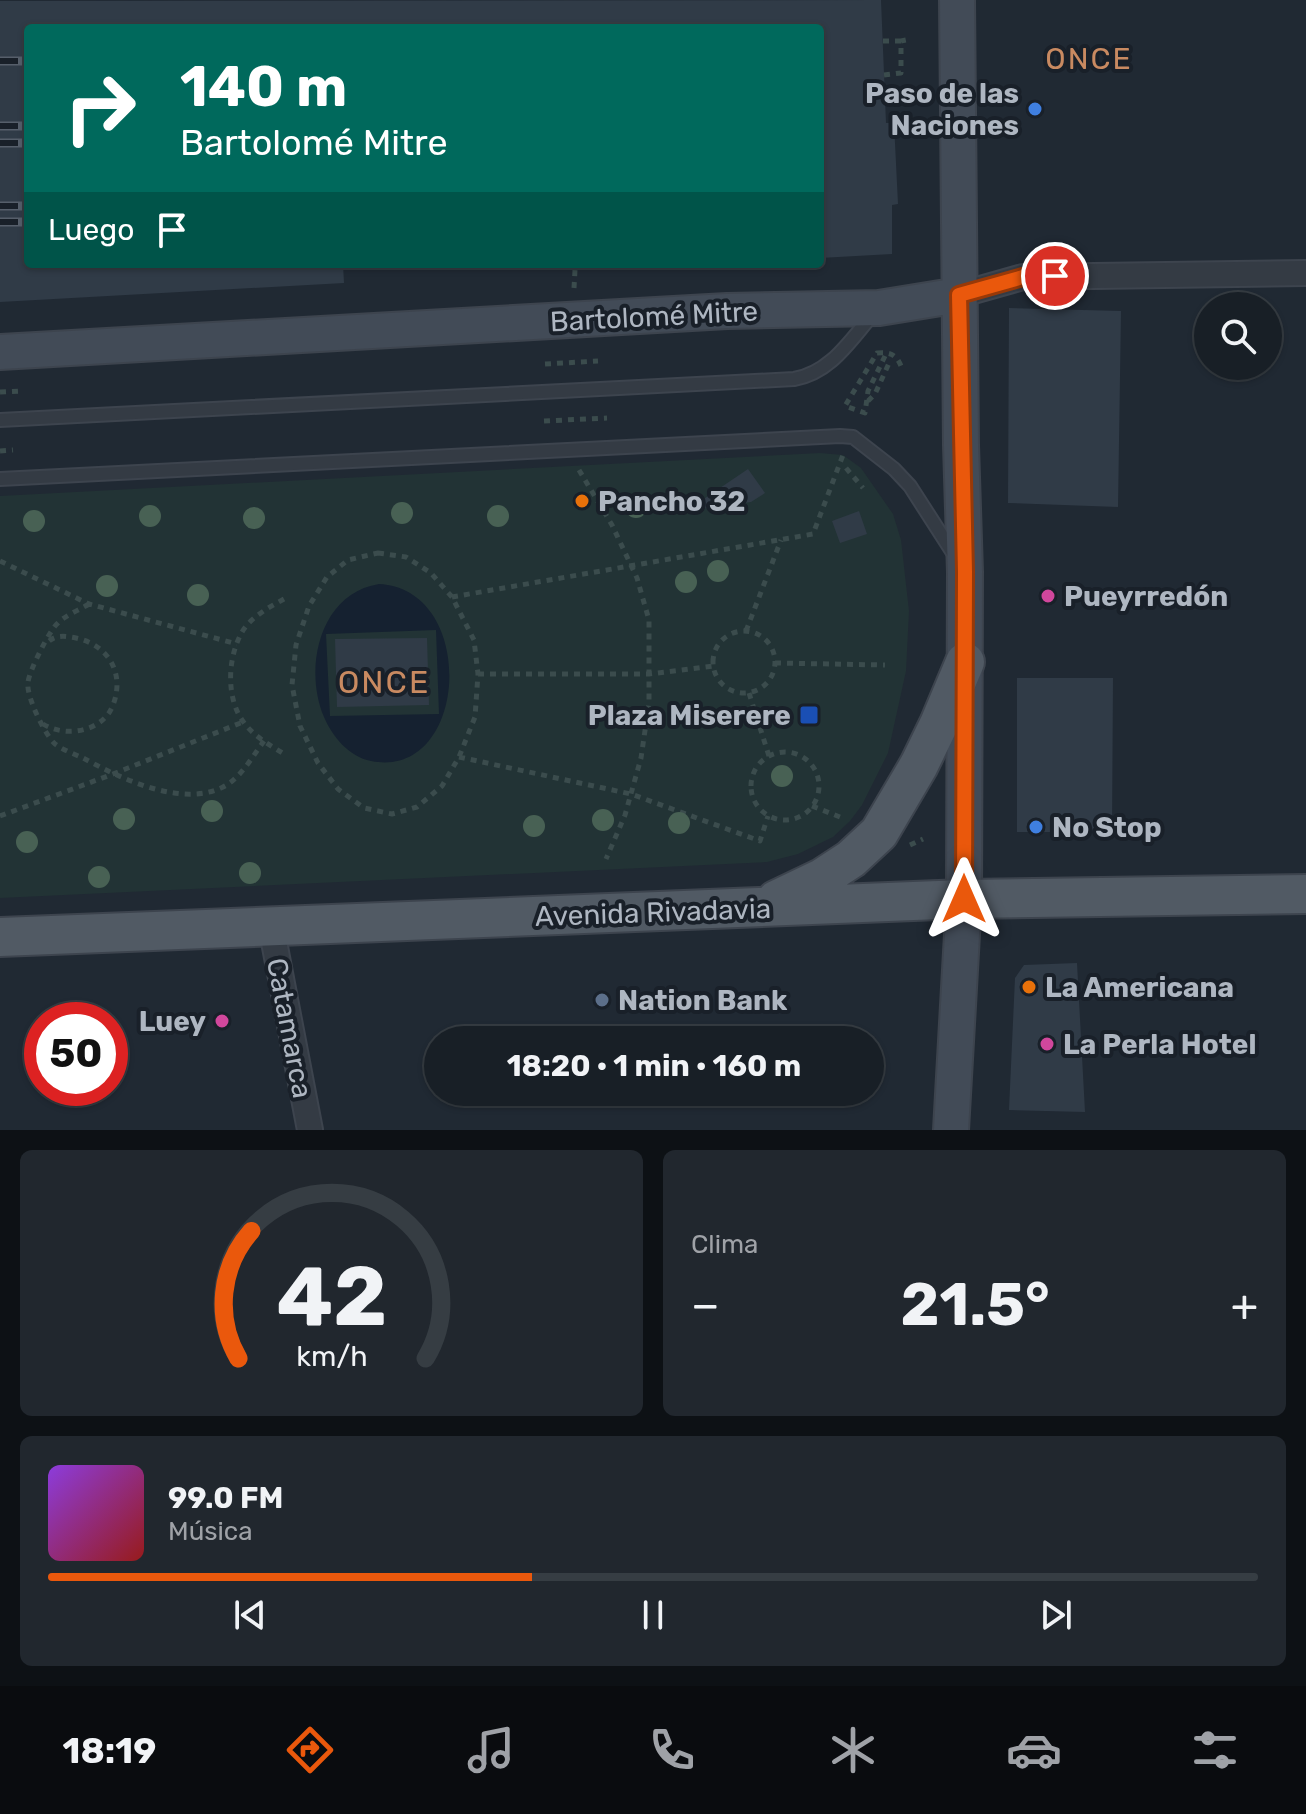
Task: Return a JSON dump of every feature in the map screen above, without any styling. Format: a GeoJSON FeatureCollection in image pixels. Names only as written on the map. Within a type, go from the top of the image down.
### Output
{"type":"FeatureCollection","features":[{"type":"Feature","properties":{"kind":"main road"},"geometry":{"type":"LineString","coordinates":[[951,1130],[964,899],[965,572],[957,0]]}},
{"type":"Feature","properties":{"kind":"main road","name":"Bartolomé Mitre"},"geometry":{"type":"LineString","coordinates":[[0,352],[727,311],[879,308],[959,295]]}},
{"type":"Feature","properties":{"kind":"main road"},"geometry":{"type":"LineString","coordinates":[[763,907],[822,878],[851,859],[879,833],[919,765],[965,662]]}},
{"type":"Feature","properties":{"kind":"main road","name":"Avenida Rivadavia"},"geometry":{"type":"LineString","coordinates":[[0,937],[964,899],[1306,894]]}},
{"type":"Feature","properties":{"kind":"street","name":"Bartolomé Mitre"},"geometry":{"type":"LineString","coordinates":[[959,295],[1023,277],[1306,273]]}},
{"type":"Feature","properties":{"kind":"street","name":"Catamarca"},"geometry":{"type":"LineString","coordinates":[[271,926],[310,1130]]}},
{"type":"Feature","properties":{"kind":"lane"},"geometry":{"type":"LineString","coordinates":[[0,420],[794,379],[820,371],[879,308]]}},
{"type":"Feature","properties":{"kind":"lane"},"geometry":{"type":"LineString","coordinates":[[0,479],[853,437],[894,469],[910,486],[965,572]]}},
{"type":"Feature","properties":{"kind":"path"},"geometry":{"type":"LineString","coordinates":[[883,41],[911,39]]}},
{"type":"Feature","properties":{"kind":"path"},"geometry":{"type":"LineString","coordinates":[[884,75],[901,73],[901,41]]}},
{"type":"Feature","properties":{"kind":"path"},"geometry":{"type":"LineString","coordinates":[[574,288],[575,270]]}},
{"type":"Feature","properties":{"kind":"path"},"geometry":{"type":"LineString","coordinates":[[888,358],[868,391],[865,413],[845,406],[877,353],[888,352],[897,357],[901,366],[905,366]]}},
{"type":"Feature","properties":{"kind":"path"},"geometry":{"type":"LineString","coordinates":[[545,364],[598,361]]}},
{"type":"Feature","properties":{"kind":"path"},"geometry":{"type":"LineString","coordinates":[[0,392],[21,391]]}},
{"type":"Feature","properties":{"kind":"path"},"geometry":{"type":"LineString","coordinates":[[544,421],[607,418]]}},
{"type":"Feature","properties":{"kind":"path"},"geometry":{"type":"LineString","coordinates":[[0,451],[13,450]]}},
{"type":"Feature","properties":{"kind":"path"},"geometry":{"type":"LineString","coordinates":[[452,597],[813,534],[843,455]]}},
{"type":"Feature","properties":{"kind":"path"},"geometry":{"type":"LineString","coordinates":[[846,468],[863,488]]}},
{"type":"Feature","properties":{"kind":"path"},"geometry":{"type":"LineString","coordinates":[[579,469],[612,525],[637,578],[649,620],[649,703],[641,758],[606,859]]}},
{"type":"Feature","properties":{"kind":"path"},"geometry":{"type":"LineString","coordinates":[[746,631],[781,540]]}},
{"type":"Feature","properties":{"kind":"path"},"geometry":{"type":"LineString","coordinates":[[378,553],[406,557],[431,573],[452,597],[474,640],[478,674],[475,717],[459,757],[442,786],[417,807],[392,814],[364,808],[338,789],[318,763],[300,726],[292,685],[296,645],[309,606],[327,577],[348,560],[378,553]]}},
{"type":"Feature","properties":{"kind":"path"},"geometry":{"type":"LineString","coordinates":[[0,561],[89,604],[237,644]]}},
{"type":"Feature","properties":{"kind":"path"},"geometry":{"type":"LineString","coordinates":[[284,599],[260,613],[241,632],[233,655],[230,679],[236,709],[243,722],[256,736],[284,754]]}},
{"type":"Feature","properties":{"kind":"path"},"geometry":{"type":"LineString","coordinates":[[89,604],[56,624],[27,684],[39,722],[55,743],[140,785],[178,793],[205,793],[235,779],[264,741]]}},
{"type":"Feature","properties":{"kind":"path"},"geometry":{"type":"LineString","coordinates":[[746,631],[765,639],[772,648],[775,663],[765,686],[749,693],[726,688],[719,681],[714,666],[715,652],[720,643],[727,636],[746,631]]}},
{"type":"Feature","properties":{"kind":"path"},"geometry":{"type":"LineString","coordinates":[[39,722],[52,730],[72,733],[88,728],[103,720],[113,708],[117,687],[111,661],[102,649],[66,636],[52,638],[42,649]]}},
{"type":"Feature","properties":{"kind":"path"},"geometry":{"type":"LineString","coordinates":[[775,663],[885,665]]}},
{"type":"Feature","properties":{"kind":"path"},"geometry":{"type":"LineString","coordinates":[[478,674],[649,674],[714,666]]}},
{"type":"Feature","properties":{"kind":"path"},"geometry":{"type":"LineString","coordinates":[[749,693],[769,756]]}},
{"type":"Feature","properties":{"kind":"path"},"geometry":{"type":"LineString","coordinates":[[0,816],[243,722]]}},
{"type":"Feature","properties":{"kind":"path"},"geometry":{"type":"LineString","coordinates":[[786,752],[807,760],[819,778],[819,789],[812,806],[801,817],[791,820],[768,816],[759,809],[750,788],[757,766],[769,756],[786,752]]}},
{"type":"Feature","properties":{"kind":"path"},"geometry":{"type":"LineString","coordinates":[[459,757],[631,794],[760,841],[768,816]]}},
{"type":"Feature","properties":{"kind":"path"},"geometry":{"type":"LineString","coordinates":[[812,806],[850,821]]}},
{"type":"Feature","properties":{"kind":"path"},"geometry":{"type":"LineString","coordinates":[[910,845],[923,839]]}},
{"type":"Feature","properties":{"kind":"shaded area","name":"Plaza Miserere"},"geometry":{"type":"Polygon","coordinates":[[[820,453],[843,455],[861,468],[893,514],[901,540],[909,611],[906,671],[888,753],[862,805],[833,837],[798,854],[767,862],[0,898],[0,496],[820,453]]]}},
{"type":"Feature","properties":{"kind":"water"},"geometry":{"type":"Polygon","coordinates":[[[379,584],[411,594],[434,617],[446,647],[449,682],[443,715],[428,742],[404,759],[371,761],[356,755],[327,724],[318,698],[315,677],[322,636],[330,617],[359,590],[379,584]],[[436,630],[326,634],[330,716],[439,714],[436,630]]]}},
{"type":"Feature","properties":{"kind":"building"},"geometry":{"type":"Polygon","coordinates":[[[881,0],[886,123],[894,123],[898,204],[892,205],[892,254],[824,258],[824,24],[24,24],[24,268],[343,268],[344,283],[0,302],[0,1],[881,0]]]}},
{"type":"Feature","properties":{"kind":"building"},"geometry":{"type":"Polygon","coordinates":[[[1009,308],[1121,311],[1118,507],[1008,503],[1009,308]]]}},
{"type":"Feature","properties":{"kind":"building"},"geometry":{"type":"Polygon","coordinates":[[[748,469],[765,493],[751,502],[686,511],[748,469]]]}},
{"type":"Feature","properties":{"kind":"building"},"geometry":{"type":"Polygon","coordinates":[[[859,511],[867,534],[840,543],[832,521],[859,511]]]}},
{"type":"Feature","properties":{"kind":"building"},"geometry":{"type":"Polygon","coordinates":[[[427,638],[429,705],[337,707],[335,639],[427,638]]]}},
{"type":"Feature","properties":{"kind":"building"},"geometry":{"type":"Polygon","coordinates":[[[1017,678],[1113,678],[1112,832],[1017,832],[1017,678]]]}},
{"type":"Feature","properties":{"kind":"building","name":"La Perla Hotel"},"geometry":{"type":"Polygon","coordinates":[[[1077,963],[1085,1112],[1009,1110],[1015,978],[1024,965],[1077,963]]]}},
{"type":"Feature","properties":{"kind":"railway"},"geometry":{"type":"LineString","coordinates":[[0,61],[24,61]]}},
{"type":"Feature","properties":{"kind":"railway"},"geometry":{"type":"LineString","coordinates":[[0,126],[24,126]]}},
{"type":"Feature","properties":{"kind":"railway"},"geometry":{"type":"LineString","coordinates":[[0,143],[24,143]]}},
{"type":"Feature","properties":{"kind":"railway"},"geometry":{"type":"LineString","coordinates":[[0,206],[24,206]]}},
{"type":"Feature","properties":{"kind":"railway"},"geometry":{"type":"LineString","coordinates":[[0,222],[24,222]]}},
{"type":"Feature","properties":{"kind":"place","name":"Paso de las Naciones"},"geometry":{"type":"Point","coordinates":[1035,109]}},
{"type":"Feature","properties":{"kind":"place","name":"Pancho 32"},"geometry":{"type":"Point","coordinates":[582,501]}},
{"type":"Feature","properties":{"kind":"place","name":"Pueyrredón"},"geometry":{"type":"Point","coordinates":[1048,596]}},
{"type":"Feature","properties":{"kind":"place","name":"Plaza Miserere"},"geometry":{"type":"Point","coordinates":[809,715]}},
{"type":"Feature","properties":{"kind":"place","name":"No Stop"},"geometry":{"type":"Point","coordinates":[1036,827]}},
{"type":"Feature","properties":{"kind":"place","name":"La Americana"},"geometry":{"type":"Point","coordinates":[1029,987]}},
{"type":"Feature","properties":{"kind":"place","name":"Nation Bank"},"geometry":{"type":"Point","coordinates":[602,1000]}},
{"type":"Feature","properties":{"kind":"place","name":"Luey"},"geometry":{"type":"Point","coordinates":[222,1021]}},
{"type":"Feature","properties":{"kind":"place","name":"La Perla Hotel"},"geometry":{"type":"Point","coordinates":[1047,1044]}},
{"type":"Feature","properties":{"kind":"district","name":"ONCE"},"geometry":{"type":"Point","coordinates":[1089,59]}},
{"type":"Feature","properties":{"kind":"district","name":"ONCE"},"geometry":{"type":"Point","coordinates":[384,682]}},
{"type":"Feature","properties":{"kind":"route"},"geometry":{"type":"LineString","coordinates":[[964,899],[965,572],[959,295],[1023,277],[1055,276]]}}]}
